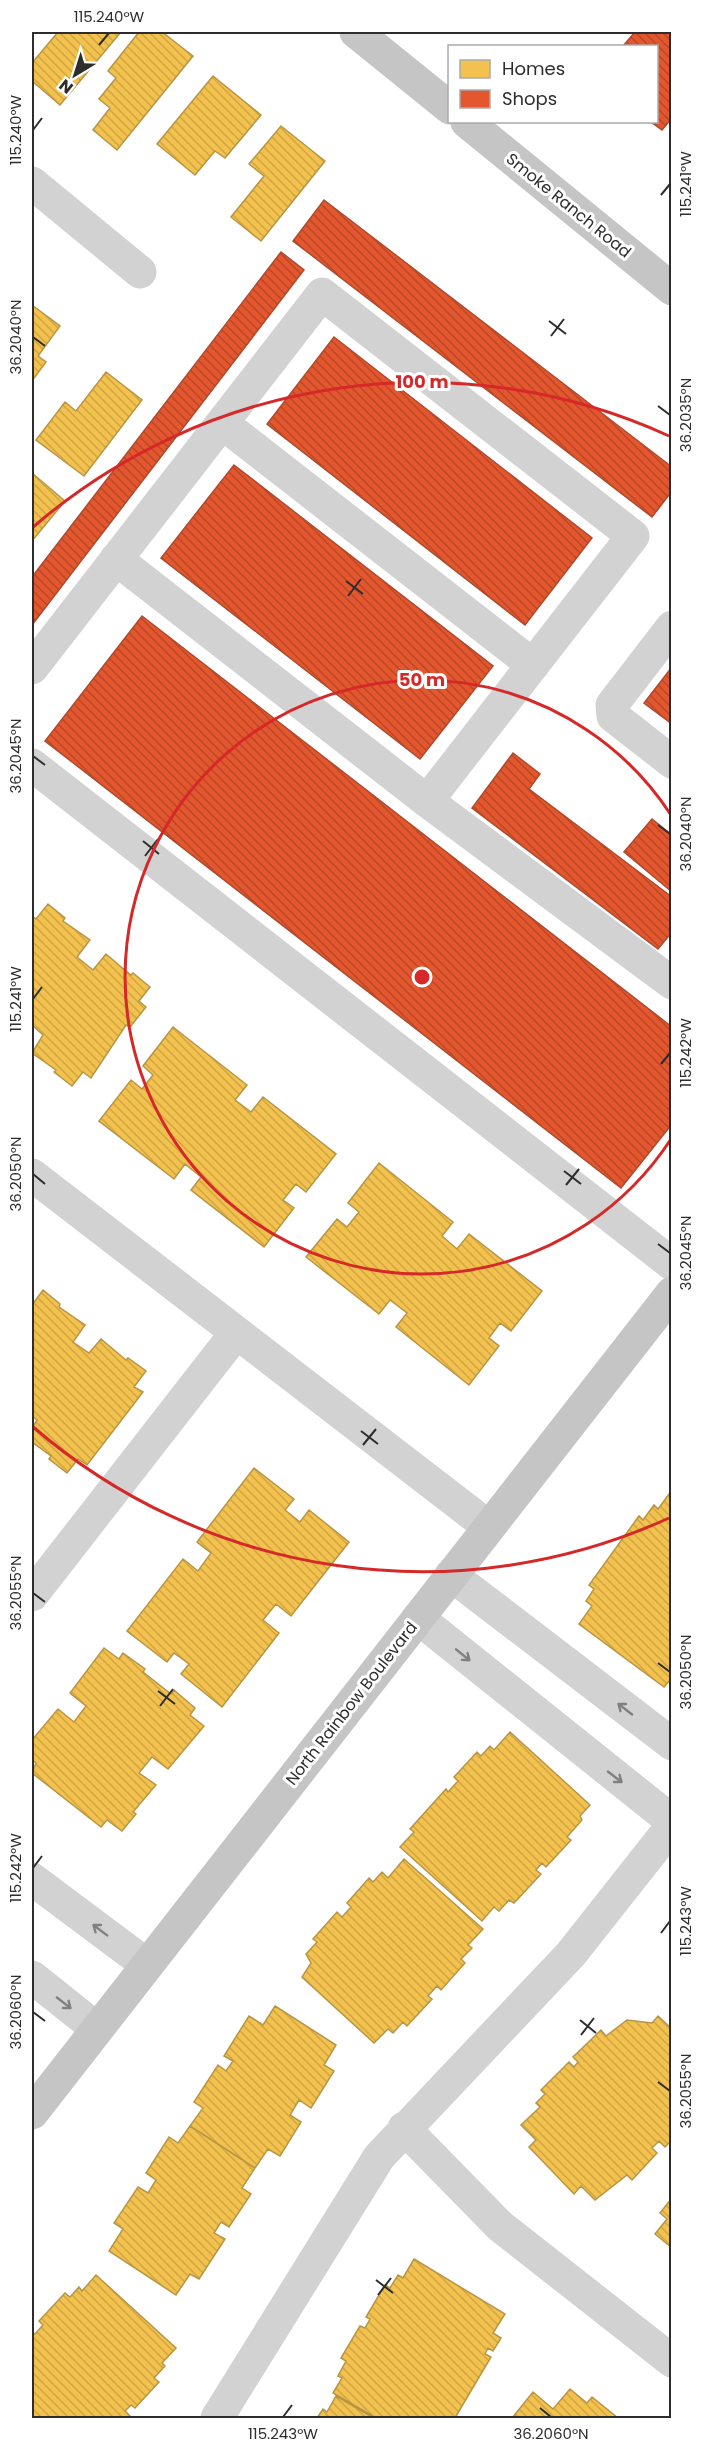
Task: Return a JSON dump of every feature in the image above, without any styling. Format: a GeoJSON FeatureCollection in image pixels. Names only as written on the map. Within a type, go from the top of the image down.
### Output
{"type":"FeatureCollection","features":[{"type":"Feature","properties":{"kind":"main road"},"geometry":{"type":"LineString","coordinates":[[356,32],[448,106]]}},
{"type":"Feature","properties":{"kind":"main road","name":"Smoke Ranch Road"},"geometry":{"type":"LineString","coordinates":[[468,123],[672,289]]}},
{"type":"Feature","properties":{"kind":"main road","name":"North Rainbow Boulevard"},"geometry":{"type":"LineString","coordinates":[[32,2113],[672,1293]]}},
{"type":"Feature","properties":{"kind":"street"},"geometry":{"type":"LineString","coordinates":[[32,183],[140,272]]}},
{"type":"Feature","properties":{"kind":"street"},"geometry":{"type":"LineString","coordinates":[[32,668],[322,294],[633,536],[428,801]]}},
{"type":"Feature","properties":{"kind":"street"},"geometry":{"type":"LineString","coordinates":[[222,423],[533,665]]}},
{"type":"Feature","properties":{"kind":"street"},"geometry":{"type":"LineString","coordinates":[[116,559],[428,801],[672,983]]}},
{"type":"Feature","properties":{"kind":"street"},"geometry":{"type":"LineString","coordinates":[[672,627],[612,705],[613,716],[672,762]]}},
{"type":"Feature","properties":{"kind":"street"},"geometry":{"type":"LineString","coordinates":[[32,765],[672,1264]]}},
{"type":"Feature","properties":{"kind":"street"},"geometry":{"type":"LineString","coordinates":[[32,1175],[489,1527]]}},
{"type":"Feature","properties":{"kind":"street"},"geometry":{"type":"LineString","coordinates":[[32,1595],[236,1333]]}},
{"type":"Feature","properties":{"kind":"street"},"geometry":{"type":"LineString","coordinates":[[451,1575],[672,1744]]}},
{"type":"Feature","properties":{"kind":"street"},"geometry":{"type":"LineString","coordinates":[[418,1618],[672,1821]]}},
{"type":"Feature","properties":{"kind":"street"},"geometry":{"type":"LineString","coordinates":[[217,2418],[379,2157],[571,1954],[672,1826]]}},
{"type":"Feature","properties":{"kind":"street"},"geometry":{"type":"LineString","coordinates":[[32,1879],[147,1965]]}},
{"type":"Feature","properties":{"kind":"street"},"geometry":{"type":"LineString","coordinates":[[32,1977],[97,2029]]}},
{"type":"Feature","properties":{"kind":"street"},"geometry":{"type":"LineString","coordinates":[[404,2128],[500,2226],[672,2361]]}},
{"type":"Feature","properties":{"kind":"building: Homes"},"geometry":{"type":"Polygon","coordinates":[[[58,32],[121,32],[60,105],[32,81],[32,63],[58,32]]]}},
{"type":"Feature","properties":{"kind":"building: Homes"},"geometry":{"type":"Polygon","coordinates":[[[139,32],[162,32],[193,56],[117,150],[93,130],[110,108],[99,99],[116,78],[108,71],[139,32]]]}},
{"type":"Feature","properties":{"kind":"building: Homes"},"geometry":{"type":"Polygon","coordinates":[[[213,76],[261,115],[225,158],[215,151],[195,175],[157,144],[213,76]]]}},
{"type":"Feature","properties":{"kind":"building: Homes"},"geometry":{"type":"Polygon","coordinates":[[[281,126],[325,161],[261,241],[231,217],[264,176],[249,164],[281,126]]]}},
{"type":"Feature","properties":{"kind":"building: Homes"},"geometry":{"type":"Polygon","coordinates":[[[32,305],[60,326],[38,356],[46,362],[32,381],[32,305]]]}},
{"type":"Feature","properties":{"kind":"building: Homes"},"geometry":{"type":"Polygon","coordinates":[[[106,372],[142,400],[84,476],[36,440],[65,402],[76,411],[106,372]]]}},
{"type":"Feature","properties":{"kind":"building: Homes"},"geometry":{"type":"Polygon","coordinates":[[[32,473],[65,501],[32,541],[32,473]]]}},
{"type":"Feature","properties":{"kind":"building: Homes"},"geometry":{"type":"Polygon","coordinates":[[[48,904],[65,918],[63,921],[90,940],[77,957],[93,970],[106,954],[131,975],[133,973],[150,987],[139,1001],[146,1007],[130,1027],[126,1025],[91,1078],[83,1072],[72,1086],[54,1072],[56,1070],[32,1053],[43,1035],[32,1025],[32,916],[36,919],[48,904]]]}},
{"type":"Feature","properties":{"kind":"building: Homes"},"geometry":{"type":"Polygon","coordinates":[[[173,1027],[247,1085],[235,1100],[251,1112],[263,1097],[336,1154],[306,1192],[296,1184],[283,1200],[294,1208],[264,1247],[191,1190],[201,1177],[185,1164],[174,1179],[99,1121],[131,1080],[142,1089],[153,1075],[143,1066],[173,1027]]]}},
{"type":"Feature","properties":{"kind":"building: Homes"},"geometry":{"type":"Polygon","coordinates":[[[379,1163],[453,1222],[442,1236],[457,1249],[469,1234],[542,1291],[511,1331],[500,1323],[489,1338],[499,1346],[469,1385],[396,1327],[407,1313],[390,1300],[379,1314],[306,1257],[337,1219],[347,1227],[359,1212],[348,1203],[379,1163]]]}},
{"type":"Feature","properties":{"kind":"building: Homes"},"geometry":{"type":"Polygon","coordinates":[[[43,1290],[60,1304],[59,1307],[85,1325],[73,1342],[89,1353],[101,1339],[126,1360],[128,1358],[146,1371],[134,1387],[143,1392],[87,1465],[78,1459],[67,1473],[49,1459],[51,1456],[32,1442],[32,1428],[37,1420],[32,1416],[32,1305],[43,1290]]]}},
{"type":"Feature","properties":{"kind":"building: Homes"},"geometry":{"type":"Polygon","coordinates":[[[254,1468],[294,1499],[285,1510],[300,1522],[309,1510],[349,1542],[291,1616],[276,1604],[263,1620],[279,1633],[222,1707],[181,1674],[189,1664],[174,1653],[167,1662],[127,1631],[183,1559],[198,1571],[211,1553],[197,1542],[254,1468]]]}},
{"type":"Feature","properties":{"kind":"building: Homes"},"geometry":{"type":"Polygon","coordinates":[[[669,1494],[672,1499],[672,1678],[664,1687],[579,1624],[592,1606],[586,1601],[594,1589],[589,1585],[639,1516],[643,1520],[654,1505],[658,1509],[669,1494]]]}},
{"type":"Feature","properties":{"kind":"building: Homes"},"geometry":{"type":"Polygon","coordinates":[[[104,1648],[119,1659],[123,1653],[145,1669],[143,1672],[171,1694],[174,1690],[195,1708],[190,1715],[204,1726],[168,1769],[152,1757],[139,1773],[156,1785],[133,1812],[136,1814],[122,1831],[107,1820],[101,1827],[32,1773],[36,1763],[32,1760],[32,1740],[58,1709],[74,1722],[86,1706],[70,1693],[104,1648]]]}},
{"type":"Feature","properties":{"kind":"building: Homes"},"geometry":{"type":"Polygon","coordinates":[[[510,1732],[590,1805],[580,1816],[582,1820],[567,1837],[571,1840],[546,1867],[542,1863],[536,1870],[541,1874],[514,1903],[509,1900],[499,1911],[494,1907],[482,1921],[400,1847],[414,1832],[410,1829],[446,1789],[448,1792],[458,1781],[454,1777],[477,1752],[481,1756],[490,1746],[494,1750],[510,1732]]]}},
{"type":"Feature","properties":{"kind":"building: Homes"},"geometry":{"type":"Polygon","coordinates":[[[404,1859],[483,1929],[468,1945],[472,1948],[461,1959],[465,1963],[441,1990],[437,1986],[428,1996],[432,1999],[407,2026],[403,2022],[393,2033],[388,2029],[374,2043],[302,1977],[311,1963],[306,1954],[317,1942],[313,1939],[337,1912],[342,1917],[351,1907],[347,1903],[369,1878],[373,1882],[382,1872],[388,1878],[404,1859]]]}},
{"type":"Feature","properties":{"kind":"building: Homes"},"geometry":{"type":"Polygon","coordinates":[[[275,2006],[336,2045],[324,2065],[334,2071],[311,2108],[299,2100],[290,2115],[301,2122],[280,2156],[268,2149],[255,2168],[190,2126],[203,2108],[194,2102],[218,2065],[226,2071],[233,2061],[224,2056],[249,2016],[263,2025],[275,2006]]]}},
{"type":"Feature","properties":{"kind":"building: Homes"},"geometry":{"type":"Polygon","coordinates":[[[658,2016],[672,2029],[672,2140],[665,2147],[659,2141],[652,2148],[657,2153],[632,2180],[627,2175],[595,2200],[581,2186],[574,2194],[529,2147],[536,2140],[521,2125],[540,2107],[536,2103],[545,2094],[541,2090],[569,2062],[574,2067],[578,2062],[573,2057],[601,2030],[606,2036],[627,2020],[652,2023],[658,2016]]]}},
{"type":"Feature","properties":{"kind":"building: Homes"},"geometry":{"type":"Polygon","coordinates":[[[190,2126],[255,2168],[242,2188],[251,2194],[229,2227],[221,2222],[214,2233],[225,2239],[199,2279],[190,2274],[176,2295],[109,2251],[123,2229],[114,2223],[138,2187],[148,2193],[156,2180],[146,2173],[169,2137],[178,2143],[190,2126]]]}},
{"type":"Feature","properties":{"kind":"building: Homes"},"geometry":{"type":"Polygon","coordinates":[[[672,2198],[672,2248],[655,2234],[667,2219],[660,2213],[672,2198]]]}},
{"type":"Feature","properties":{"kind":"building: Homes"},"geometry":{"type":"Polygon","coordinates":[[[414,2259],[505,2314],[493,2333],[501,2338],[493,2351],[488,2348],[485,2354],[491,2357],[455,2418],[376,2418],[333,2393],[342,2378],[338,2376],[346,2361],[341,2358],[360,2326],[365,2328],[370,2319],[366,2317],[385,2285],[390,2288],[398,2275],[403,2278],[414,2259]]]}},
{"type":"Feature","properties":{"kind":"building: Homes"},"geometry":{"type":"Polygon","coordinates":[[[96,2275],[176,2348],[162,2363],[165,2366],[154,2378],[159,2382],[135,2408],[131,2405],[125,2411],[130,2416],[128,2418],[32,2418],[32,2333],[35,2334],[43,2325],[39,2321],[65,2293],[70,2297],[79,2287],[82,2291],[96,2275]]]}},
{"type":"Feature","properties":{"kind":"building: Homes"},"geometry":{"type":"Polygon","coordinates":[[[570,2389],[587,2403],[592,2397],[618,2418],[512,2418],[533,2392],[553,2409],[570,2389]]]}},
{"type":"Feature","properties":{"kind":"building: Homes"},"geometry":{"type":"Polygon","coordinates":[[[336,2396],[374,2418],[317,2418],[323,2409],[327,2412],[336,2396]]]}},
{"type":"Feature","properties":{"kind":"building: Shops"},"geometry":{"type":"Polygon","coordinates":[[[635,32],[672,32],[672,118],[662,130],[652,123],[658,123],[658,45],[624,45],[635,32]]]}},
{"type":"Feature","properties":{"kind":"building: Shops"},"geometry":{"type":"Polygon","coordinates":[[[324,200],[672,467],[672,491],[652,517],[293,241],[324,200]]]}},
{"type":"Feature","properties":{"kind":"building: Shops"},"geometry":{"type":"Polygon","coordinates":[[[281,252],[304,270],[32,625],[32,577],[281,252]]]}},
{"type":"Feature","properties":{"kind":"building: Shops"},"geometry":{"type":"Polygon","coordinates":[[[334,337],[592,538],[525,625],[267,424],[334,337]]]}},
{"type":"Feature","properties":{"kind":"building: Shops"},"geometry":{"type":"Polygon","coordinates":[[[234,465],[493,666],[420,759],[161,558],[234,465]]]}},
{"type":"Feature","properties":{"kind":"building: Shops"},"geometry":{"type":"Polygon","coordinates":[[[142,616],[672,1027],[672,1124],[621,1188],[45,741],[142,616]]]}},
{"type":"Feature","properties":{"kind":"building: Shops"},"geometry":{"type":"Polygon","coordinates":[[[672,667],[672,724],[644,703],[672,667]]]}},
{"type":"Feature","properties":{"kind":"building: Shops"},"geometry":{"type":"Polygon","coordinates":[[[513,753],[540,774],[529,789],[672,897],[672,932],[658,949],[472,808],[513,753]]]}},
{"type":"Feature","properties":{"kind":"building: Shops"},"geometry":{"type":"Polygon","coordinates":[[[652,819],[672,835],[672,892],[624,852],[652,819]]]}}]}
